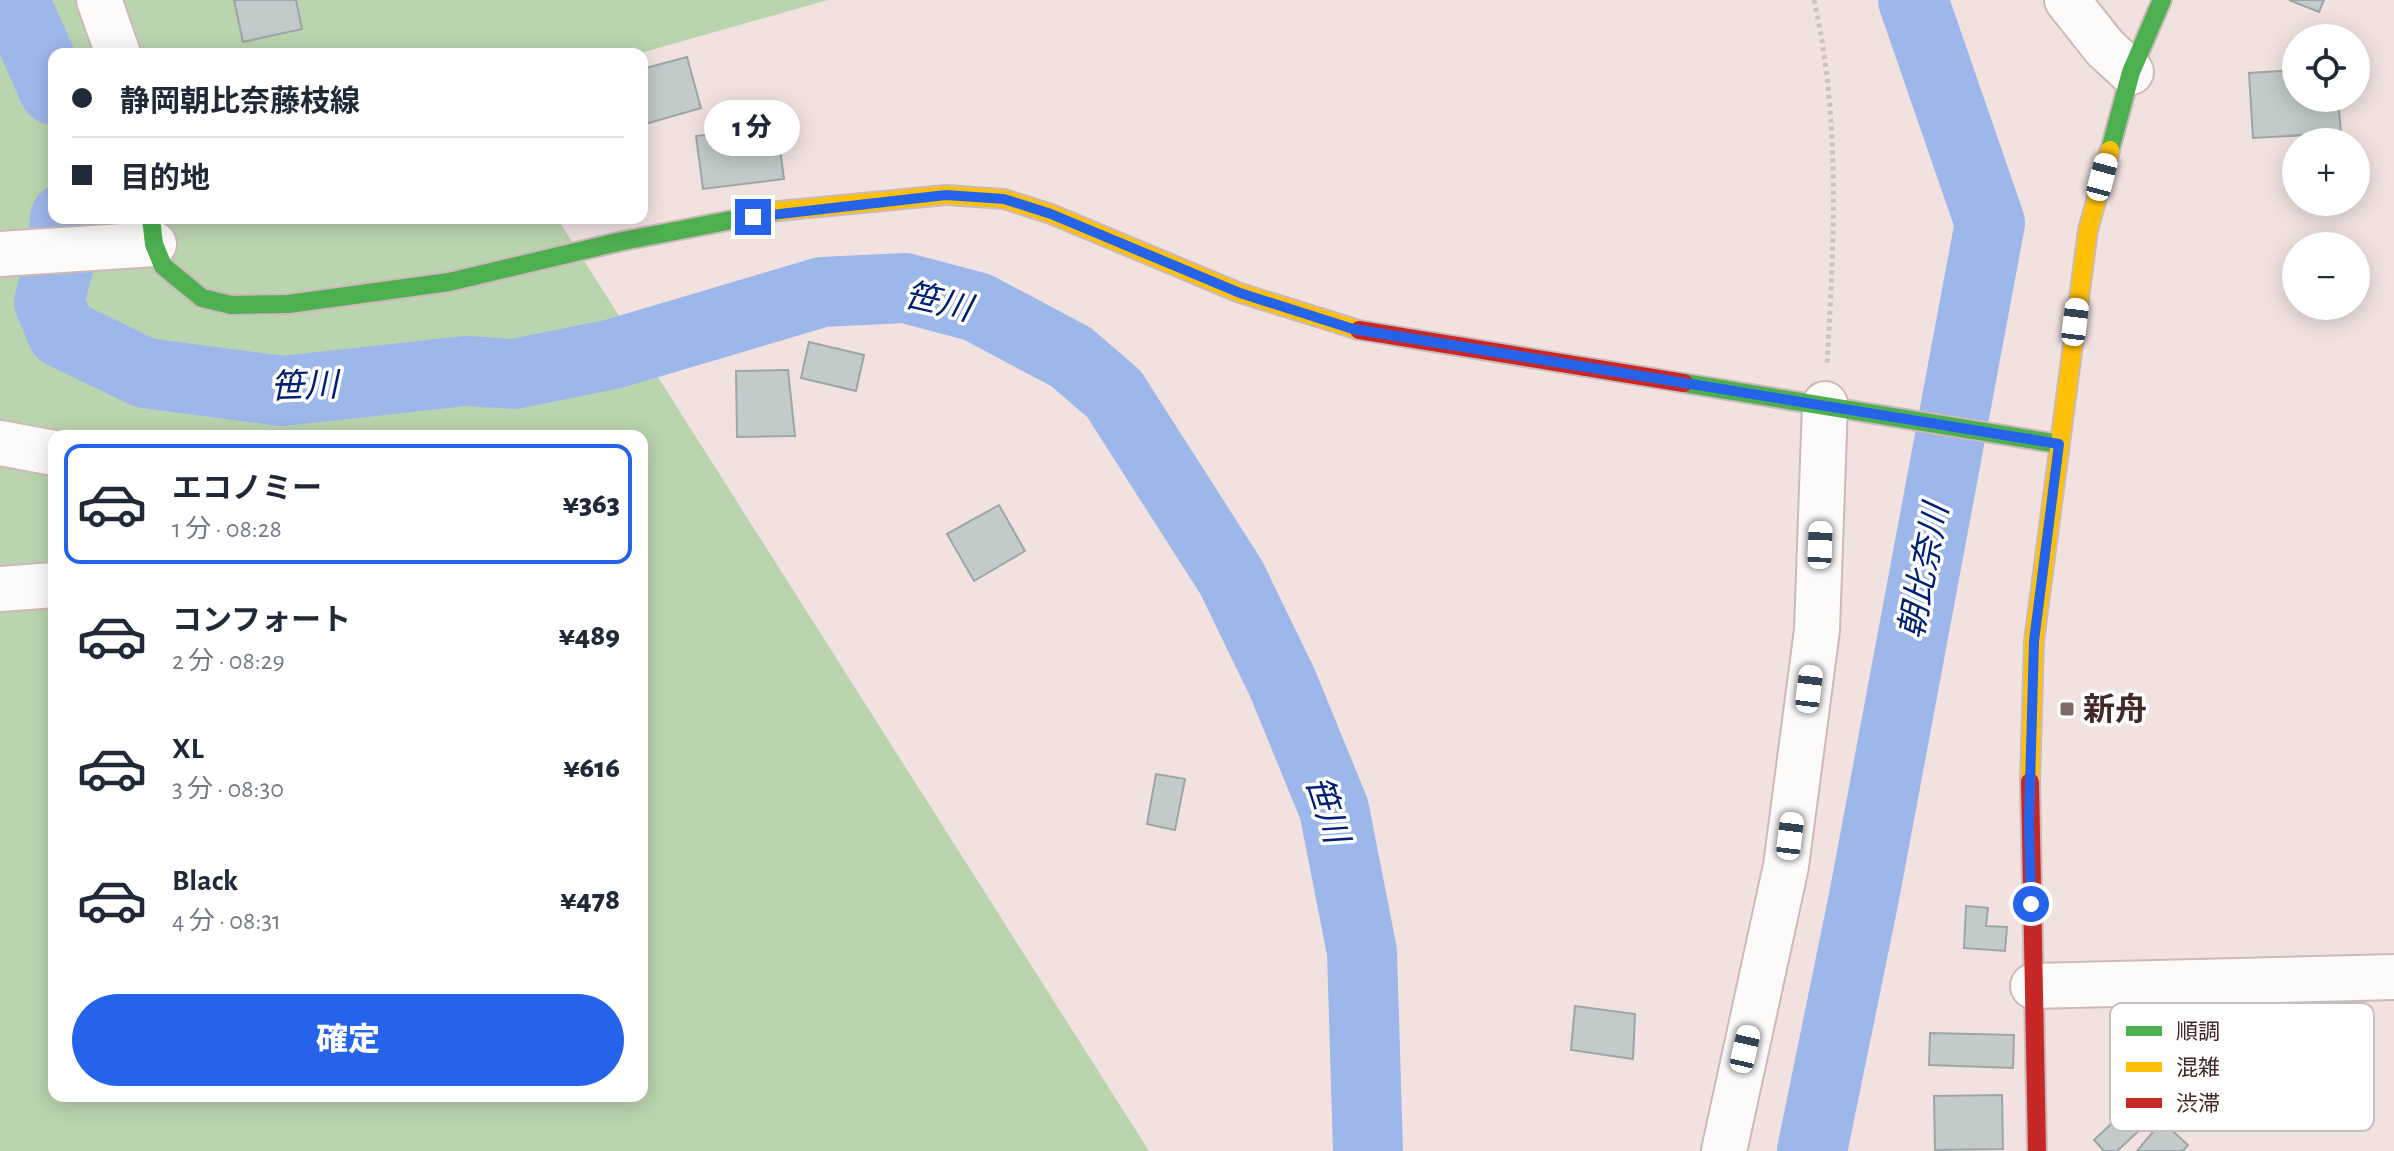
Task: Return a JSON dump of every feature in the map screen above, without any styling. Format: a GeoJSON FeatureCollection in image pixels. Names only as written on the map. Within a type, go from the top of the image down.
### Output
{"type":"FeatureCollection","features":[{"type":"Feature","properties":{"kind":"street"},"geometry":{"type":"LineString","coordinates":[[99,0],[116,48]]}},
{"type":"Feature","properties":{"kind":"street"},"geometry":{"type":"LineString","coordinates":[[2067,0],[2105,48],[2131,72]]}},
{"type":"Feature","properties":{"kind":"street"},"geometry":{"type":"LineString","coordinates":[[2037,1151],[2029,822],[2034,641],[2088,230],[2131,72],[2162,0]]}},
{"type":"Feature","properties":{"kind":"street"},"geometry":{"type":"LineString","coordinates":[[0,254],[153,231],[163,266],[202,298],[231,305],[288,304],[449,282],[618,242],[780,211],[946,195],[1004,199],[1051,214],[1240,293],[1353,329],[2059,444]]}},
{"type":"Feature","properties":{"kind":"street"},"geometry":{"type":"LineString","coordinates":[[1724,1151],[1786,866],[1817,630],[1840,407]]}},
{"type":"Feature","properties":{"kind":"street"},"geometry":{"type":"LineString","coordinates":[[0,443],[48,452]]}},
{"type":"Feature","properties":{"kind":"street"},"geometry":{"type":"LineString","coordinates":[[0,589],[48,585]]}},
{"type":"Feature","properties":{"kind":"street"},"geometry":{"type":"LineString","coordinates":[[2033,986],[2394,977]]}},
{"type":"Feature","properties":{"kind":"path"},"geometry":{"type":"LineString","coordinates":[[1814,0],[1827,57],[1834,174],[1840,407]]}},
{"type":"Feature","properties":{"kind":"green space"},"geometry":{"type":"Polygon","coordinates":[[[0,0],[828,0],[648,51],[648,48],[48,48],[48,224],[561,224],[1149,1151],[0,1151],[0,0]]]}},
{"type":"Feature","properties":{"kind":"building"},"geometry":{"type":"Polygon","coordinates":[[[234,0],[296,0],[302,29],[243,42],[234,0]]]}},
{"type":"Feature","properties":{"kind":"building"},"geometry":{"type":"Polygon","coordinates":[[[2289,0],[2324,0],[2319,12],[2289,0]]]}},
{"type":"Feature","properties":{"kind":"building"},"geometry":{"type":"Polygon","coordinates":[[[687,57],[701,108],[648,123],[648,67],[687,57]]]}},
{"type":"Feature","properties":{"kind":"building"},"geometry":{"type":"Polygon","coordinates":[[[2282,71],[2282,112],[2339,112],[2341,128],[2282,128],[2282,136],[2253,138],[2249,73],[2282,71]]]}},
{"type":"Feature","properties":{"kind":"building"},"geometry":{"type":"Polygon","coordinates":[[[777,126],[784,179],[703,189],[696,136],[777,126]]]}},
{"type":"Feature","properties":{"kind":"building"},"geometry":{"type":"Polygon","coordinates":[[[809,342],[864,355],[856,391],[801,378],[809,342]]]}},
{"type":"Feature","properties":{"kind":"building"},"geometry":{"type":"Polygon","coordinates":[[[788,370],[795,436],[737,437],[736,371],[788,370]]]}},
{"type":"Feature","properties":{"kind":"building"},"geometry":{"type":"Polygon","coordinates":[[[999,505],[1025,551],[974,581],[947,534],[999,505]]]}},
{"type":"Feature","properties":{"kind":"building"},"geometry":{"type":"Polygon","coordinates":[[[1156,774],[1185,779],[1175,830],[1147,824],[1156,774]]]}},
{"type":"Feature","properties":{"kind":"building"},"geometry":{"type":"Polygon","coordinates":[[[1966,906],[1988,908],[1986,926],[2007,927],[2005,951],[1964,948],[1966,906]]]}},
{"type":"Feature","properties":{"kind":"building"},"geometry":{"type":"Polygon","coordinates":[[[1575,1006],[1635,1014],[1633,1059],[1571,1050],[1575,1006]]]}},
{"type":"Feature","properties":{"kind":"building"},"geometry":{"type":"Polygon","coordinates":[[[1930,1033],[2014,1035],[2013,1068],[1929,1065],[1930,1033]]]}},
{"type":"Feature","properties":{"kind":"building"},"geometry":{"type":"Polygon","coordinates":[[[2002,1095],[2003,1149],[1935,1150],[1934,1096],[2002,1095]]]}},
{"type":"Feature","properties":{"kind":"building"},"geometry":{"type":"Polygon","coordinates":[[[2110,1125],[2110,1131],[2139,1131],[2117,1151],[2104,1151],[2094,1140],[2110,1125]]]}},
{"type":"Feature","properties":{"kind":"building"},"geometry":{"type":"Polygon","coordinates":[[[2154,1131],[2173,1131],[2188,1145],[2183,1151],[2137,1151],[2154,1131]]]}},
{"type":"Feature","properties":{"kind":"waterway","name":"笹川"},"geometry":{"type":"LineString","coordinates":[[14,0],[48,76]]}},
{"type":"Feature","properties":{"kind":"waterway","name":"朝比奈川"},"geometry":{"type":"LineString","coordinates":[[1812,1151],[1864,897],[1990,223],[1913,0]]}},
{"type":"Feature","properties":{"kind":"waterway","name":"笹川"},"geometry":{"type":"LineString","coordinates":[[65,224],[63,248],[49,302],[62,333],[145,373],[282,391],[466,371],[514,374],[613,354],[822,292],[905,288],[977,307],[1071,357],[1114,394],[1231,577],[1282,682],[1334,809],[1362,952],[1368,1151]]}},
{"type":"Feature","properties":{"kind":"traffic: fast"},"geometry":{"type":"LineString","coordinates":[[2110,150],[2131,72],[2162,0]]}},
{"type":"Feature","properties":{"kind":"traffic: fast"},"geometry":{"type":"LineString","coordinates":[[152,224],[154,244],[163,266],[202,298],[231,305],[288,304],[449,282],[618,242],[778,211]]}},
{"type":"Feature","properties":{"kind":"traffic: fast"},"geometry":{"type":"LineString","coordinates":[[1684,383],[2059,444]]}},
{"type":"Feature","properties":{"kind":"traffic: slow"},"geometry":{"type":"LineString","coordinates":[[2030,782],[2034,641],[2088,230],[2110,150]]}},
{"type":"Feature","properties":{"kind":"traffic: slow"},"geometry":{"type":"LineString","coordinates":[[778,211],[946,195],[1004,199],[1051,214],[1240,293],[1359,330]]}},
{"type":"Feature","properties":{"kind":"traffic: jam"},"geometry":{"type":"LineString","coordinates":[[1359,330],[1684,383]]}},
{"type":"Feature","properties":{"kind":"traffic: jam"},"geometry":{"type":"LineString","coordinates":[[2030,782],[2037,1151]]}},
{"type":"Feature","properties":{"kind":"place","name":"新舟"},"geometry":{"type":"Point","coordinates":[2067,709]}},
{"type":"Feature","properties":{"kind":"route"},"geometry":{"type":"LineString","coordinates":[[753,217],[780,211],[946,195],[1004,199],[1051,214],[1240,293],[1353,329],[1577,363],[2059,444],[2034,641],[2029,822],[2031,904]]}}]}
